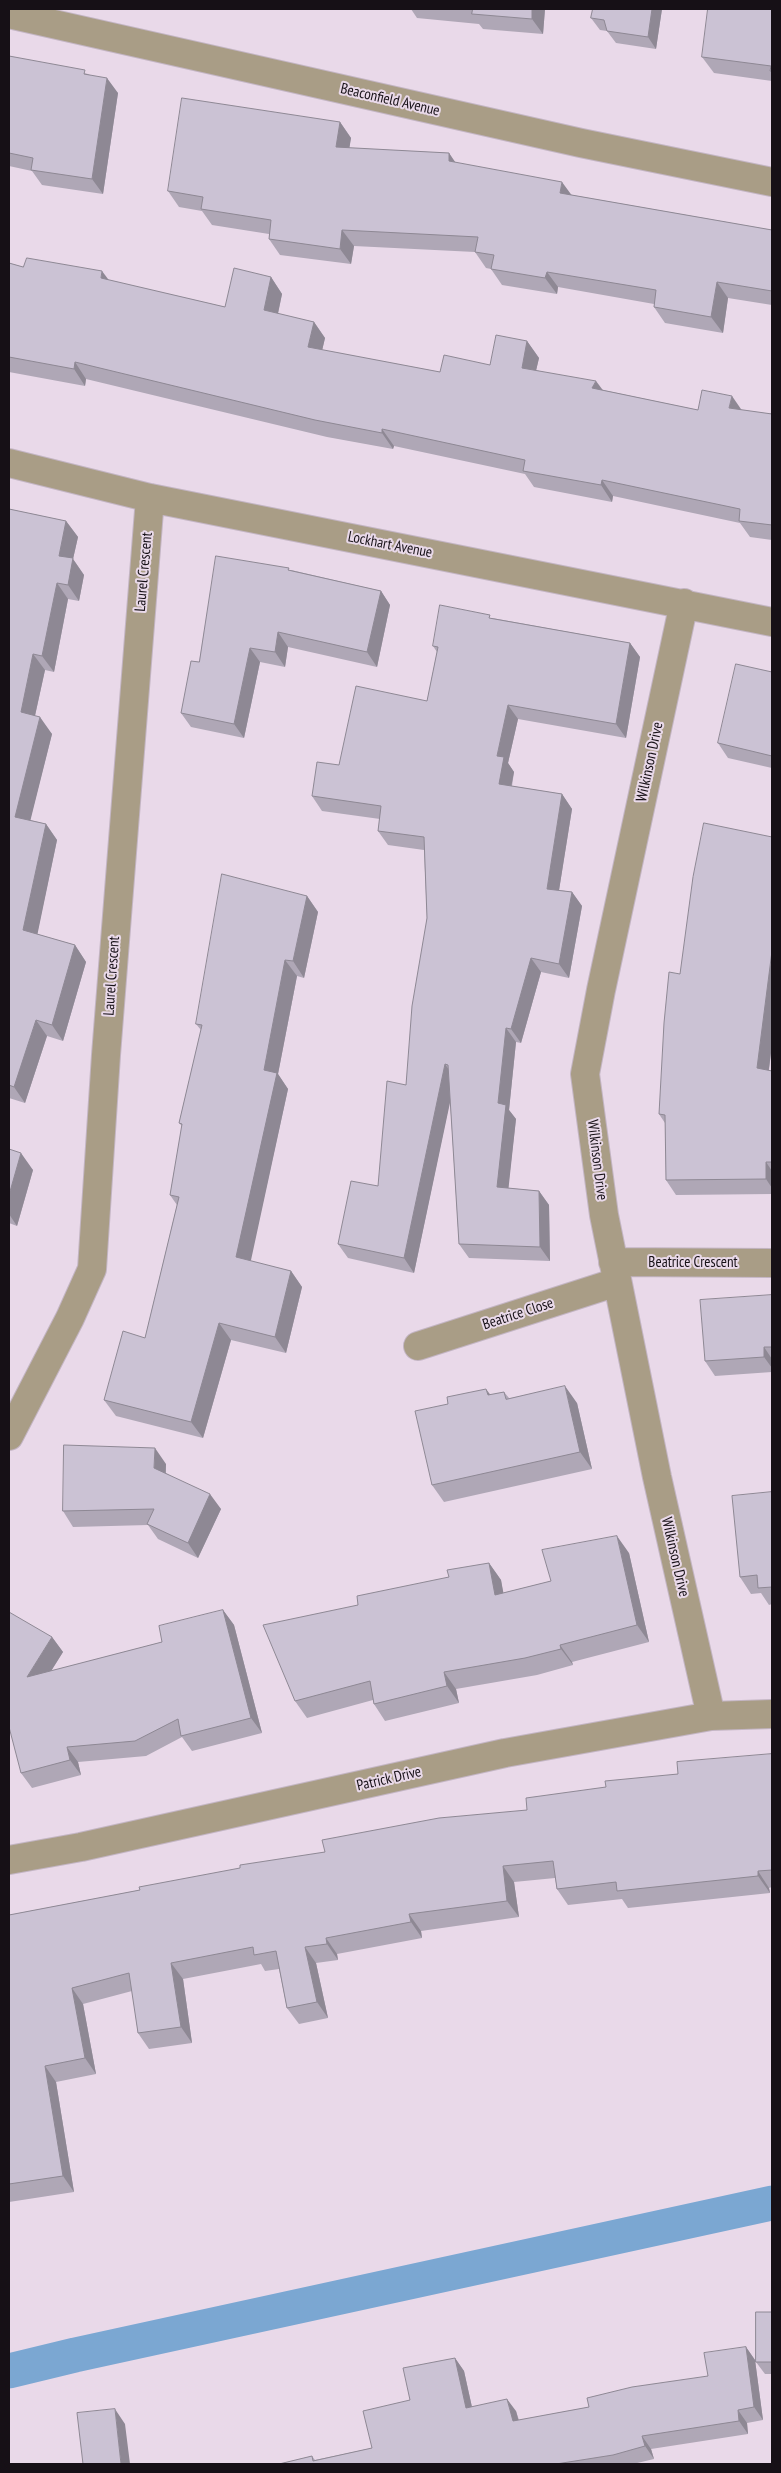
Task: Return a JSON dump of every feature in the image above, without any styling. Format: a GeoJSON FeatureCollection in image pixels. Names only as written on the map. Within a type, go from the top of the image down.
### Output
{"type":"FeatureCollection","features":[{"type":"Feature","properties":{"kind":"street","name":"Beaconfield Avenue"},"geometry":{"type":"LineString","coordinates":[[9,14],[581,143],[772,182]]}},
{"type":"Feature","properties":{"kind":"street","name":"Lockhart Avenue"},"geometry":{"type":"LineString","coordinates":[[9,463],[150,498],[772,622]]}},
{"type":"Feature","properties":{"kind":"street","name":"Laurel Crescent"},"geometry":{"type":"LineString","coordinates":[[9,1436],[63,1333],[92,1268],[109,1016],[150,498]]}},
{"type":"Feature","properties":{"kind":"street","name":"Wilkinson Drive"},"geometry":{"type":"LineString","coordinates":[[684,603],[601,990],[585,1074],[604,1215],[615,1272],[657,1477],[711,1716]]}},
{"type":"Feature","properties":{"kind":"street","name":"Beatrice Crescent"},"geometry":{"type":"LineString","coordinates":[[615,1272],[772,1263]]}},
{"type":"Feature","properties":{"kind":"street","name":"Beatrice Close"},"geometry":{"type":"LineString","coordinates":[[418,1346],[615,1272]]}},
{"type":"Feature","properties":{"kind":"street","name":"Patrick Drive"},"geometry":{"type":"LineString","coordinates":[[9,1860],[81,1847],[505,1753],[711,1716],[772,1714]]}},
{"type":"Feature","properties":{"kind":"building"},"geometry":{"type":"Polygon","coordinates":[[[473,9],[532,9],[532,19],[472,14],[473,9]]]}},
{"type":"Feature","properties":{"kind":"building"},"geometry":{"type":"Polygon","coordinates":[[[593,9],[652,9],[648,37],[607,31],[604,20],[591,18],[593,9]]]}},
{"type":"Feature","properties":{"kind":"building"},"geometry":{"type":"Polygon","coordinates":[[[708,9],[772,9],[772,71],[770,71],[771,66],[702,57],[708,9]]]}},
{"type":"Feature","properties":{"kind":"building"},"geometry":{"type":"Polygon","coordinates":[[[9,56],[85,70],[84,74],[107,78],[92,179],[31,170],[33,158],[9,153],[9,56]]]}},
{"type":"Feature","properties":{"kind":"building"},"geometry":{"type":"Polygon","coordinates":[[[182,98],[340,122],[336,147],[449,153],[449,161],[562,182],[560,193],[772,230],[772,291],[717,282],[711,317],[654,307],[656,290],[547,272],[545,278],[491,269],[494,255],[475,252],[478,237],[342,230],[340,249],[269,239],[271,220],[201,209],[203,197],[168,191],[182,98]]]}},
{"type":"Feature","properties":{"kind":"building"},"geometry":{"type":"Polygon","coordinates":[[[27,258],[102,271],[101,278],[225,307],[234,268],[271,277],[264,310],[314,322],[308,347],[440,372],[444,355],[490,365],[496,335],[527,341],[522,368],[596,381],[592,388],[698,410],[702,390],[732,396],[729,408],[772,414],[772,525],[739,521],[740,509],[602,480],[601,485],[523,471],[525,460],[382,429],[382,433],[315,420],[75,362],[74,369],[9,357],[9,263],[23,267],[27,258]]]}},
{"type":"Feature","properties":{"kind":"building"},"geometry":{"type":"Polygon","coordinates":[[[9,509],[66,521],[59,556],[73,558],[68,585],[57,583],[42,656],[33,654],[21,712],[40,717],[15,817],[46,824],[23,930],[75,945],[52,1025],[36,1020],[14,1087],[9,1085],[9,509]]]}},
{"type":"Feature","properties":{"kind":"building"},"geometry":{"type":"Polygon","coordinates":[[[216,556],[289,568],[288,570],[381,591],[367,652],[278,632],[275,652],[250,648],[234,724],[181,713],[191,661],[199,662],[216,556]]]}},
{"type":"Feature","properties":{"kind":"building"},"geometry":{"type":"Polygon","coordinates":[[[440,605],[490,615],[489,618],[630,643],[616,724],[508,705],[497,756],[504,757],[499,784],[562,794],[547,889],[572,892],[559,964],[531,958],[511,1029],[506,1028],[498,1103],[506,1105],[497,1187],[539,1191],[540,1247],[459,1244],[448,1065],[445,1064],[404,1258],[338,1244],[351,1181],[378,1186],[387,1081],[406,1085],[412,1006],[427,918],[424,837],[378,831],[381,806],[312,796],[317,762],[339,765],[356,686],[427,701],[438,647],[433,646],[440,605]]]}},
{"type":"Feature","properties":{"kind":"building"},"geometry":{"type":"Polygon","coordinates":[[[736,664],[772,672],[772,756],[718,743],[736,664]]]}},
{"type":"Feature","properties":{"kind":"building"},"geometry":{"type":"Polygon","coordinates":[[[704,823],[772,837],[772,951],[757,1068],[772,1071],[772,1162],[766,1162],[766,1179],[666,1180],[665,1115],[659,1114],[669,972],[680,974],[693,877],[704,823]]]}},
{"type":"Feature","properties":{"kind":"building"},"geometry":{"type":"Polygon","coordinates":[[[222,874],[307,896],[293,961],[285,960],[264,1070],[277,1073],[236,1257],[291,1271],[275,1337],[219,1323],[191,1422],[104,1400],[123,1331],[145,1338],[179,1197],[170,1195],[182,1124],[179,1123],[202,1025],[196,1024],[222,874]]]}},
{"type":"Feature","properties":{"kind":"building"},"geometry":{"type":"Polygon","coordinates":[[[9,1149],[21,1153],[9,1195],[9,1149]]]}},
{"type":"Feature","properties":{"kind":"building"},"geometry":{"type":"Polygon","coordinates":[[[772,1295],[772,1347],[764,1347],[764,1357],[705,1361],[700,1300],[772,1295]]]}},
{"type":"Feature","properties":{"kind":"building"},"geometry":{"type":"Polygon","coordinates":[[[565,1386],[580,1452],[432,1485],[415,1411],[448,1404],[447,1397],[486,1389],[488,1395],[504,1392],[506,1399],[565,1386]]]}},
{"type":"Feature","properties":{"kind":"building"},"geometry":{"type":"Polygon","coordinates":[[[64,1445],[155,1448],[154,1468],[210,1494],[188,1543],[147,1524],[154,1509],[63,1511],[64,1445]]]}},
{"type":"Feature","properties":{"kind":"building"},"geometry":{"type":"Polygon","coordinates":[[[772,1492],[772,1587],[758,1588],[757,1575],[740,1577],[732,1496],[772,1492]]]}},
{"type":"Feature","properties":{"kind":"building"},"geometry":{"type":"Polygon","coordinates":[[[617,1536],[637,1625],[560,1645],[561,1649],[525,1658],[444,1672],[447,1686],[374,1704],[370,1681],[295,1701],[263,1625],[358,1605],[357,1596],[449,1577],[447,1570],[489,1563],[495,1595],[551,1581],[542,1550],[617,1536]]]}},
{"type":"Feature","properties":{"kind":"building"},"geometry":{"type":"Polygon","coordinates":[[[223,1610],[251,1718],[181,1736],[178,1719],[135,1741],[67,1747],[70,1760],[21,1773],[9,1727],[9,1612],[52,1637],[27,1677],[162,1642],[159,1626],[223,1610]]]}},
{"type":"Feature","properties":{"kind":"building"},"geometry":{"type":"Polygon","coordinates":[[[772,1754],[772,1870],[758,1871],[758,1876],[617,1891],[616,1882],[557,1889],[553,1861],[503,1866],[507,1901],[409,1914],[411,1922],[326,1938],[327,1944],[305,1947],[317,2002],[287,2008],[276,1951],[254,1955],[253,1947],[171,1963],[181,2027],[138,2033],[129,1973],[72,1988],[85,2058],[45,2066],[63,2176],[9,2184],[9,1915],[140,1890],[139,1887],[240,1868],[240,1865],[325,1852],[322,1840],[439,1818],[527,1810],[526,1798],[606,1787],[605,1781],[678,1774],[677,1762],[772,1754]]]}},
{"type":"Feature","properties":{"kind":"building"},"geometry":{"type":"Polygon","coordinates":[[[756,2312],[772,2312],[772,2362],[756,2362],[756,2312]]]}},
{"type":"Feature","properties":{"kind":"building"},"geometry":{"type":"Polygon","coordinates":[[[746,2347],[754,2407],[738,2410],[739,2421],[642,2436],[645,2446],[613,2455],[556,2464],[279,2464],[312,2456],[313,2461],[372,2448],[363,2411],[410,2400],[403,2368],[455,2358],[466,2408],[507,2399],[513,2421],[589,2407],[587,2398],[632,2387],[708,2376],[704,2353],[746,2347]]]}},
{"type":"Feature","properties":{"kind":"building"},"geometry":{"type":"Polygon","coordinates":[[[115,2409],[121,2464],[83,2464],[77,2413],[115,2409]]]}},
{"type":"Feature","properties":{"kind":"waterway"},"geometry":{"type":"LineString","coordinates":[[9,2371],[772,2203]]}}]}
